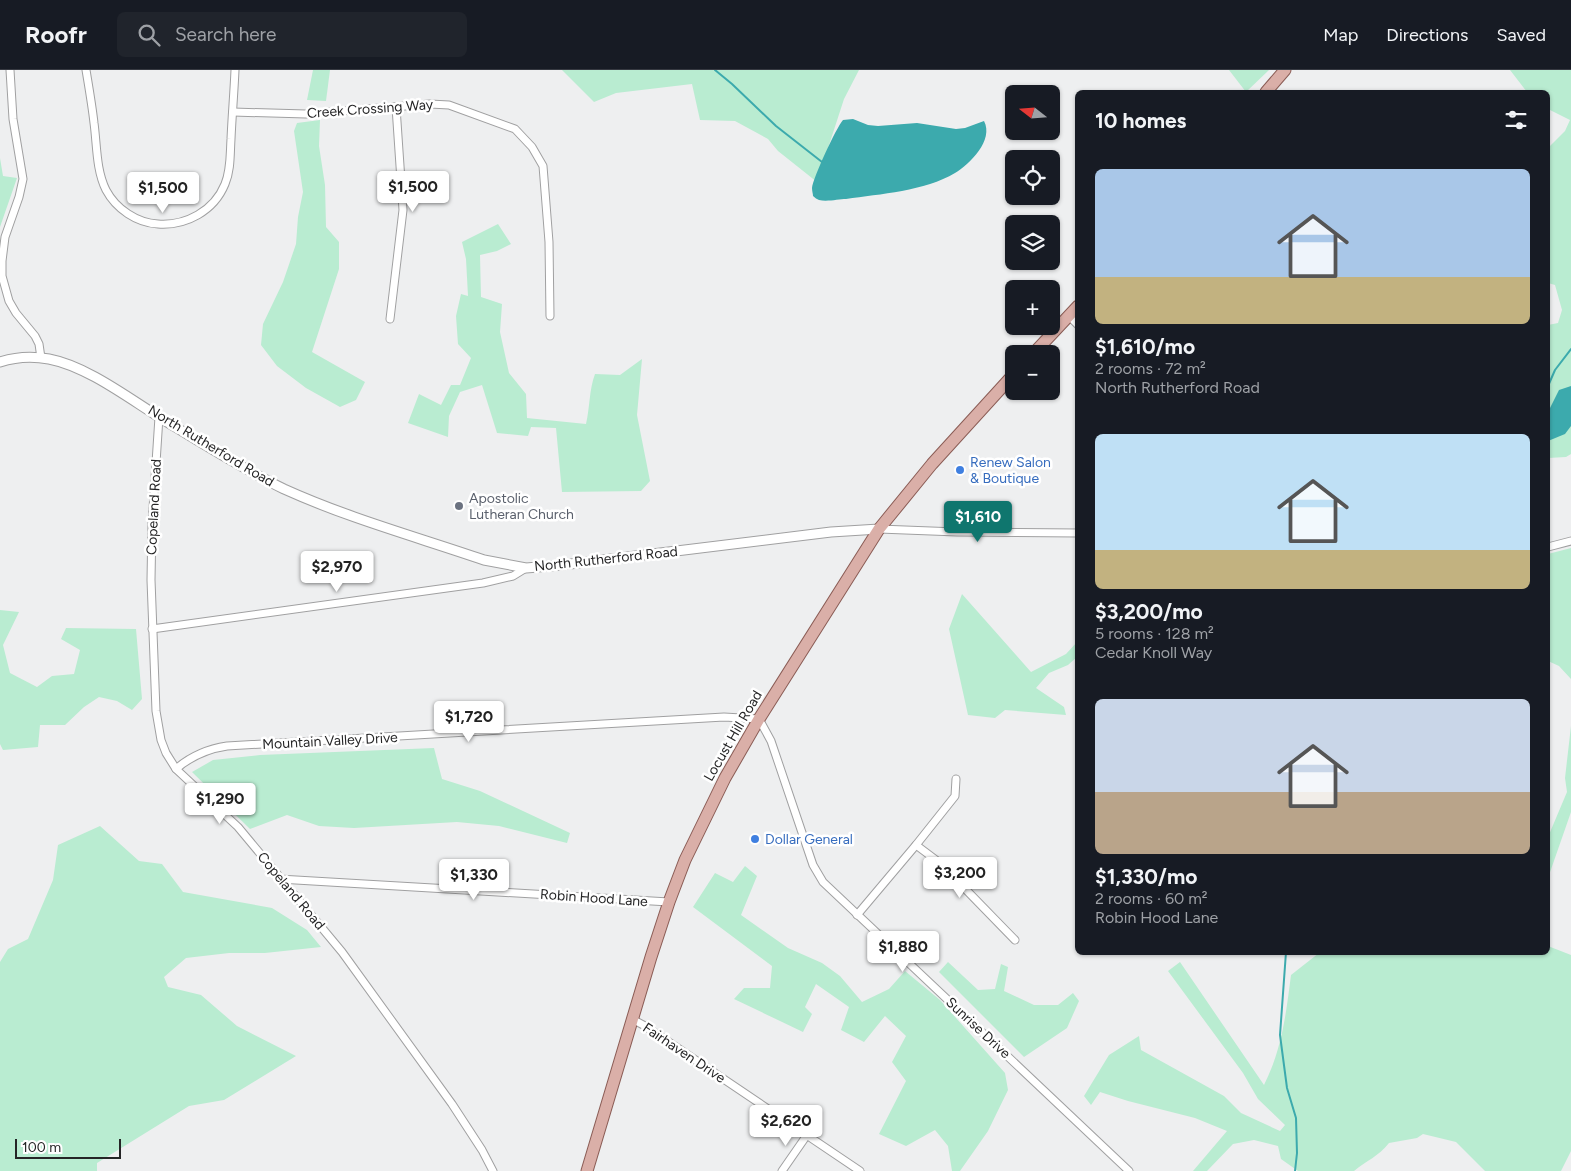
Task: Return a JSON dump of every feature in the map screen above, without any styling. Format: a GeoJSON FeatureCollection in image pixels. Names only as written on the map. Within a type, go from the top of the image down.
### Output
{"type":"FeatureCollection","features":[{"type":"Feature","properties":{"kind":"main road"},"geometry":{"type":"LineString","coordinates":[[1268,90],[1285,70]]}},
{"type":"Feature","properties":{"kind":"main road"},"geometry":{"type":"LineString","coordinates":[[1042,345],[1075,309]]}},
{"type":"Feature","properties":{"kind":"main road","name":"Locust Hill Road"},"geometry":{"type":"LineString","coordinates":[[587,1171],[669,902],[685,860],[725,778],[759,719],[879,528],[932,464],[1005,384]]}},
{"type":"Feature","properties":{"kind":"street"},"geometry":{"type":"LineString","coordinates":[[10,70],[13,118],[23,178],[19,197],[5,237],[2,276],[16,313],[35,336],[39,344],[41,358]]}},
{"type":"Feature","properties":{"kind":"street"},"geometry":{"type":"LineString","coordinates":[[86,70],[102,183],[112,200],[136,219],[166,225],[187,221],[197,216],[214,202],[222,190],[228,175],[235,70]]}},
{"type":"Feature","properties":{"kind":"street","name":"Creek Crossing Way"},"geometry":{"type":"LineString","coordinates":[[233,112],[306,114],[430,104],[449,106],[515,129],[532,148],[543,166],[549,242],[550,316]]}},
{"type":"Feature","properties":{"kind":"street"},"geometry":{"type":"LineString","coordinates":[[390,319],[403,210],[396,107]]}},
{"type":"Feature","properties":{"kind":"street"},"geometry":{"type":"LineString","coordinates":[[1069,316],[1075,322]]}},
{"type":"Feature","properties":{"kind":"street","name":"North Rutherford Road"},"geometry":{"type":"LineString","coordinates":[[0,362],[20,358],[41,358],[50,359],[78,369],[257,475],[309,500],[484,560],[526,568],[879,528],[957,532],[1075,533]]}},
{"type":"Feature","properties":{"kind":"street","name":"Copeland Road"},"geometry":{"type":"LineString","coordinates":[[159,417],[152,524],[152,629],[158,727],[166,753],[176,769],[238,827],[321,926],[473,1134],[493,1171]]}},
{"type":"Feature","properties":{"kind":"street"},"geometry":{"type":"LineString","coordinates":[[1550,546],[1571,541]]}},
{"type":"Feature","properties":{"kind":"street"},"geometry":{"type":"LineString","coordinates":[[152,629],[483,583],[513,576],[526,568]]}},
{"type":"Feature","properties":{"kind":"street","name":"Mountain Valley Drive"},"geometry":{"type":"LineString","coordinates":[[176,769],[199,754],[227,746],[724,717],[759,719]]}},
{"type":"Feature","properties":{"kind":"street","name":"Sunrise Drive"},"geometry":{"type":"LineString","coordinates":[[759,719],[771,741],[817,874],[828,888],[1129,1171]]}},
{"type":"Feature","properties":{"kind":"street"},"geometry":{"type":"LineString","coordinates":[[857,915],[955,796],[956,779]]}},
{"type":"Feature","properties":{"kind":"street"},"geometry":{"type":"LineString","coordinates":[[916,845],[940,863],[1015,940]]}},
{"type":"Feature","properties":{"kind":"street","name":"Robin Hood Lane"},"geometry":{"type":"LineString","coordinates":[[279,878],[669,902]]}},
{"type":"Feature","properties":{"kind":"street","name":"Fairhaven Drive"},"geometry":{"type":"LineString","coordinates":[[632,1019],[860,1171]]}},
{"type":"Feature","properties":{"kind":"street"},"geometry":{"type":"LineString","coordinates":[[782,1171],[807,1135]]}},
{"type":"Feature","properties":{"kind":"green space"},"geometry":{"type":"Polygon","coordinates":[[[313,70],[330,70],[326,101],[307,100],[313,70]]]}},
{"type":"Feature","properties":{"kind":"green space"},"geometry":{"type":"Polygon","coordinates":[[[562,70],[859,70],[844,99],[817,182],[778,151],[768,139],[735,121],[700,120],[692,84],[616,93],[594,102],[562,70]]]}},
{"type":"Feature","properties":{"kind":"green space"},"geometry":{"type":"Polygon","coordinates":[[[1229,70],[1269,70],[1248,90],[1244,90],[1229,70]]]}},
{"type":"Feature","properties":{"kind":"green space"},"geometry":{"type":"Polygon","coordinates":[[[1510,70],[1571,70],[1571,454],[1566,457],[1550,458],[1550,325],[1558,323],[1562,310],[1555,285],[1550,284],[1550,146],[1565,131],[1570,120],[1550,110],[1550,90],[1525,90],[1510,70]]]}},
{"type":"Feature","properties":{"kind":"green space"},"geometry":{"type":"Polygon","coordinates":[[[320,120],[319,146],[325,185],[326,227],[339,242],[339,269],[312,352],[365,382],[356,400],[340,407],[306,388],[277,366],[261,345],[263,324],[283,282],[296,244],[298,217],[303,192],[294,131],[297,123],[320,120]]]}},
{"type":"Feature","properties":{"kind":"green space"},"geometry":{"type":"Polygon","coordinates":[[[0,158],[3,176],[17,178],[0,227],[0,158]]]}},
{"type":"Feature","properties":{"kind":"green space"},"geometry":{"type":"Polygon","coordinates":[[[498,224],[511,244],[497,251],[480,255],[481,297],[502,304],[500,332],[509,373],[526,394],[527,418],[586,424],[595,374],[620,375],[642,359],[637,415],[650,481],[641,491],[562,492],[556,428],[531,427],[528,436],[497,433],[482,385],[460,392],[449,416],[448,437],[408,423],[419,394],[441,405],[451,385],[460,385],[471,358],[458,344],[456,316],[461,294],[468,296],[466,259],[462,242],[498,224]]]}},
{"type":"Feature","properties":{"kind":"green space"},"geometry":{"type":"Polygon","coordinates":[[[1571,548],[1571,679],[1559,666],[1550,662],[1550,553],[1571,548]]]}},
{"type":"Feature","properties":{"kind":"green space"},"geometry":{"type":"Polygon","coordinates":[[[962,594],[1031,672],[1066,654],[1075,644],[1075,659],[1068,665],[1049,673],[1036,688],[1064,707],[1066,715],[1005,710],[995,718],[968,715],[949,629],[962,594]]]}},
{"type":"Feature","properties":{"kind":"green space"},"geometry":{"type":"Polygon","coordinates":[[[0,610],[19,612],[3,645],[10,673],[37,687],[52,676],[74,674],[80,650],[61,639],[66,628],[136,629],[142,699],[132,710],[117,701],[99,697],[84,707],[65,725],[40,725],[38,747],[3,750],[0,744],[0,610]]]}},
{"type":"Feature","properties":{"kind":"green space"},"geometry":{"type":"Polygon","coordinates":[[[1571,726],[1571,812],[1550,872],[1550,832],[1567,792],[1565,778],[1571,726]]]}},
{"type":"Feature","properties":{"kind":"green space"},"geometry":{"type":"Polygon","coordinates":[[[434,748],[442,779],[480,791],[570,833],[567,843],[499,826],[457,822],[354,828],[319,826],[287,815],[250,829],[192,772],[213,760],[260,755],[434,748]]]}},
{"type":"Feature","properties":{"kind":"green space"},"geometry":{"type":"Polygon","coordinates":[[[100,826],[139,861],[162,864],[183,892],[272,908],[307,930],[321,947],[186,958],[164,977],[168,987],[201,995],[237,1026],[296,1056],[224,1100],[189,1106],[97,1163],[97,1171],[0,1171],[0,962],[8,949],[28,939],[53,880],[58,845],[100,826]]]}},
{"type":"Feature","properties":{"kind":"green space"},"geometry":{"type":"Polygon","coordinates":[[[745,866],[757,876],[741,915],[788,948],[822,963],[840,976],[862,1002],[889,989],[905,971],[940,1000],[1005,1073],[1008,1090],[988,1131],[960,1171],[952,1171],[948,1146],[935,1130],[906,1146],[879,1134],[906,1081],[892,1062],[906,1036],[885,1016],[864,1042],[841,1030],[849,1007],[816,984],[805,1007],[812,1014],[803,1032],[734,999],[744,988],[770,988],[772,966],[693,907],[715,873],[733,882],[745,866]]]}},
{"type":"Feature","properties":{"kind":"green space"},"geometry":{"type":"Polygon","coordinates":[[[1550,947],[1571,955],[1571,1151],[1561,1171],[1485,1171],[1456,1142],[1423,1134],[1417,1138],[1389,1143],[1377,1155],[1354,1171],[1298,1171],[1281,1159],[1278,1146],[1254,1140],[1233,1144],[1207,1171],[1193,1171],[1227,1131],[1195,1118],[1100,1092],[1091,1105],[1084,1096],[1109,1055],[1139,1036],[1141,1050],[1224,1096],[1241,1113],[1280,1131],[1285,1125],[1258,1099],[1243,1073],[1168,971],[1180,962],[1264,1085],[1279,1045],[1291,975],[1316,955],[1550,955],[1550,947]]]}},
{"type":"Feature","properties":{"kind":"green space"},"geometry":{"type":"Polygon","coordinates":[[[948,962],[978,990],[995,989],[1001,964],[1008,967],[1004,991],[1034,1005],[1058,1005],[1073,993],[1079,1001],[1067,1028],[1024,1057],[939,972],[948,962]]]}},
{"type":"Feature","properties":{"kind":"water"},"geometry":{"type":"Polygon","coordinates":[[[853,119],[868,125],[878,126],[917,123],[956,129],[965,128],[984,121],[986,136],[979,151],[967,164],[955,173],[930,184],[888,193],[829,201],[819,200],[813,196],[812,188],[820,164],[843,120],[853,119]]]}},
{"type":"Feature","properties":{"kind":"water"},"geometry":{"type":"Polygon","coordinates":[[[1571,386],[1571,426],[1565,434],[1550,440],[1550,408],[1559,390],[1571,386]]]}},
{"type":"Feature","properties":{"kind":"waterway"},"geometry":{"type":"LineString","coordinates":[[715,70],[776,126],[822,162]]}},
{"type":"Feature","properties":{"kind":"waterway"},"geometry":{"type":"LineString","coordinates":[[1550,381],[1555,370],[1571,349]]}},
{"type":"Feature","properties":{"kind":"waterway"},"geometry":{"type":"LineString","coordinates":[[1286,955],[1280,1035],[1287,1088],[1296,1118],[1297,1153],[1295,1171]]}},
{"type":"Feature","properties":{"kind":"place","name":"Renew Salon & Boutique"},"geometry":{"type":"Point","coordinates":[960,470]}},
{"type":"Feature","properties":{"kind":"place","name":"Apostolic Lutheran Church"},"geometry":{"type":"Point","coordinates":[459,506]}},
{"type":"Feature","properties":{"kind":"place","name":"Dollar General"},"geometry":{"type":"Point","coordinates":[755,839]}}]}
